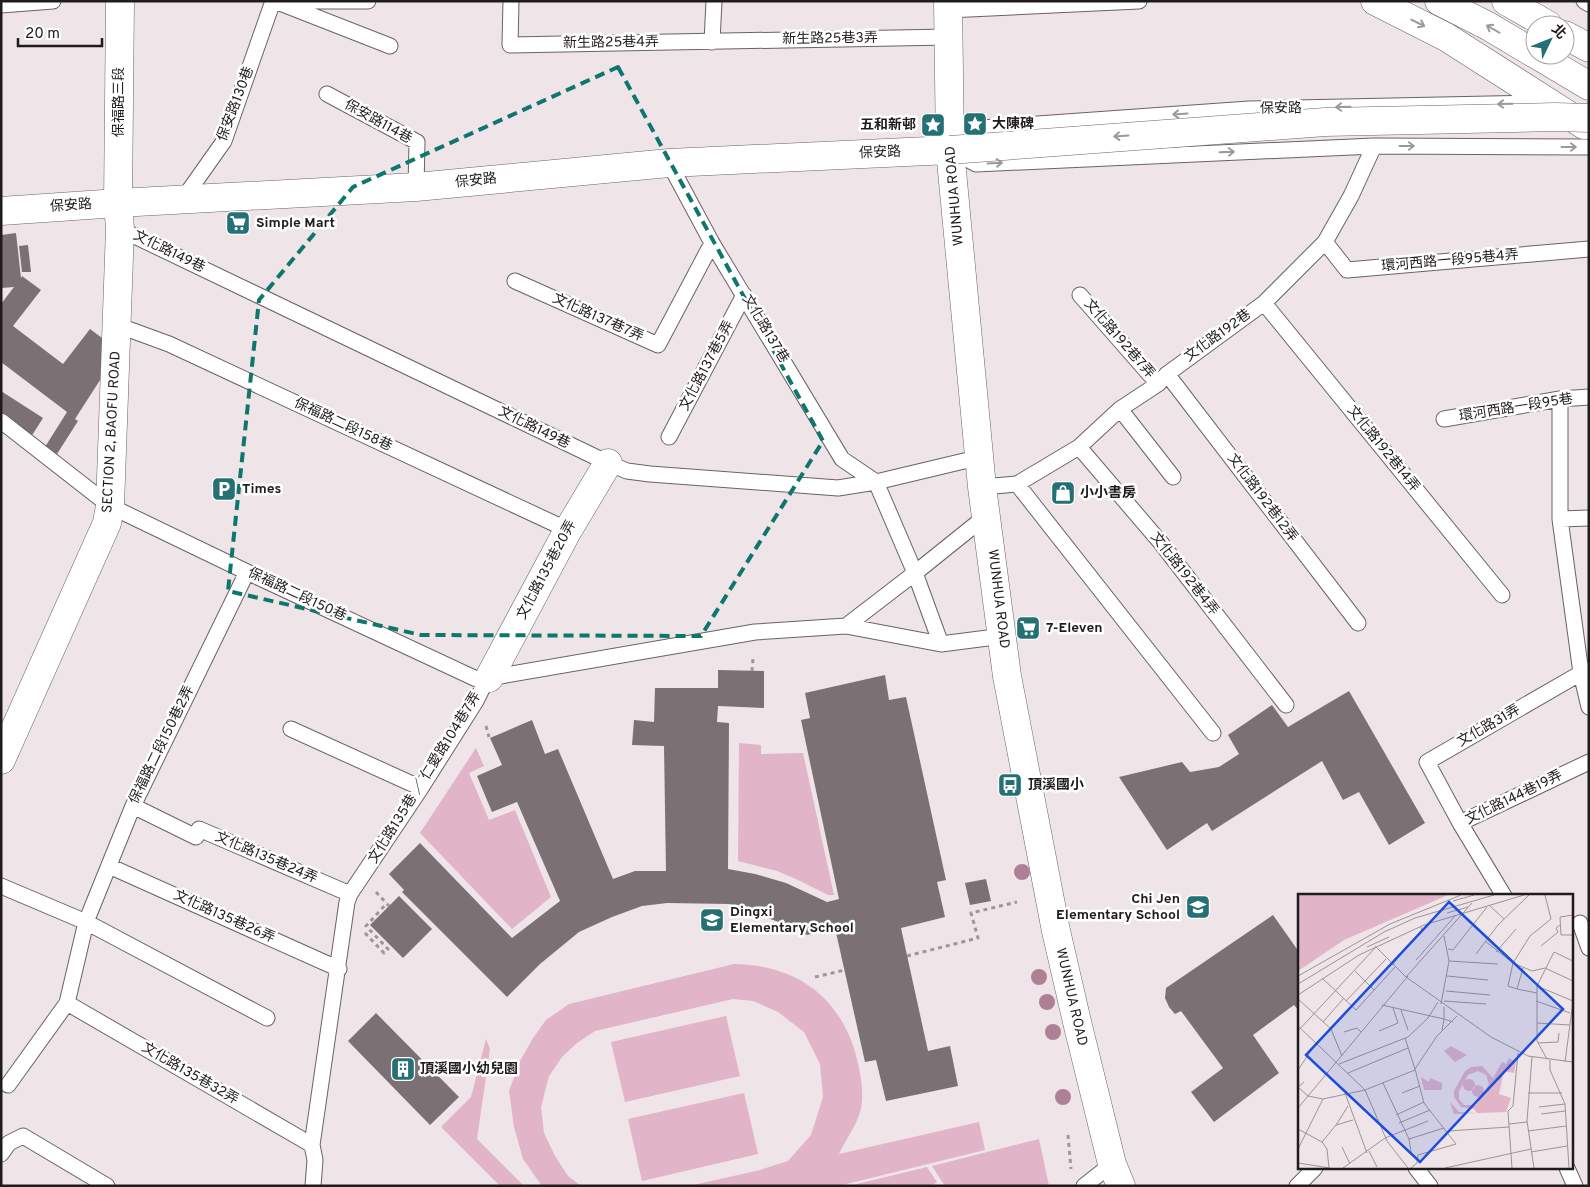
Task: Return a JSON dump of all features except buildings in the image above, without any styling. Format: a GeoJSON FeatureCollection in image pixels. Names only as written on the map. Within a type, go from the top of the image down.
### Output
{"type":"FeatureCollection","features":[{"type":"Feature","properties":{"kind":"main road","name":"保福路三段"},"geometry":{"type":"LineString","coordinates":[[119,216],[120,1]]}},
{"type":"Feature","properties":{"kind":"main road"},"geometry":{"type":"LineString","coordinates":[[1375,1],[1446,37],[1589,127]]}},
{"type":"Feature","properties":{"kind":"main road"},"geometry":{"type":"LineString","coordinates":[[1439,1],[1525,48]]}},
{"type":"Feature","properties":{"kind":"main road"},"geometry":{"type":"LineString","coordinates":[[1506,1],[1530,15]]}},
{"type":"Feature","properties":{"kind":"main road","name":"WUNHUA ROAD"},"geometry":{"type":"LineString","coordinates":[[948,6],[950,150],[982,487],[1007,676],[1056,931],[1078,1026],[1117,1175]]}},
{"type":"Feature","properties":{"kind":"main road"},"geometry":{"type":"LineString","coordinates":[[1575,40],[1589,48]]}},
{"type":"Feature","properties":{"kind":"main road"},"geometry":{"type":"LineString","coordinates":[[1554,65],[1589,86]]}},
{"type":"Feature","properties":{"kind":"main road"},"geometry":{"type":"LineString","coordinates":[[950,150],[1325,122],[1546,117],[1589,118]]}},
{"type":"Feature","properties":{"kind":"main road","name":"保安路"},"geometry":{"type":"LineString","coordinates":[[1,211],[119,216],[183,199],[416,187],[669,163],[950,150]]}},
{"type":"Feature","properties":{"kind":"main road","name":"SECTION 2, BAOFU ROAD"},"geometry":{"type":"LineString","coordinates":[[1,760],[107,523],[110,506],[119,216]]}},
{"type":"Feature","properties":{"kind":"main road","name":"文化路135巷20弄"},"geometry":{"type":"LineString","coordinates":[[487,680],[568,530],[608,463]]}},
{"type":"Feature","properties":{"kind":"lane"},"geometry":{"type":"LineString","coordinates":[[1,5],[53,1]]}},
{"type":"Feature","properties":{"kind":"lane","name":"保安路130巷"},"geometry":{"type":"LineString","coordinates":[[183,199],[224,141],[274,1],[390,46]]}},
{"type":"Feature","properties":{"kind":"lane"},"geometry":{"type":"LineString","coordinates":[[302,1],[368,1]]}},
{"type":"Feature","properties":{"kind":"lane","name":"新生路25巷4弄"},"geometry":{"type":"LineString","coordinates":[[511,1],[510,45],[712,42]]}},
{"type":"Feature","properties":{"kind":"lane"},"geometry":{"type":"LineString","coordinates":[[712,42],[714,1]]}},
{"type":"Feature","properties":{"kind":"lane"},"geometry":{"type":"LineString","coordinates":[[948,6],[1139,1]]}},
{"type":"Feature","properties":{"kind":"lane"},"geometry":{"type":"LineString","coordinates":[[1521,1],[1545,15]]}},
{"type":"Feature","properties":{"kind":"lane"},"geometry":{"type":"LineString","coordinates":[[1584,1],[1589,4]]}},
{"type":"Feature","properties":{"kind":"lane"},"geometry":{"type":"LineString","coordinates":[[1575,32],[1589,40]]}},
{"type":"Feature","properties":{"kind":"lane","name":"新生路25巷3弄"},"geometry":{"type":"LineString","coordinates":[[712,42],[948,37]]}},
{"type":"Feature","properties":{"kind":"lane","name":"保安路114巷"},"geometry":{"type":"LineString","coordinates":[[327,94],[417,142],[416,187]]}},
{"type":"Feature","properties":{"kind":"lane","name":"保安路"},"geometry":{"type":"LineString","coordinates":[[950,150],[981,128],[1249,109],[1551,102],[1589,107]]}},
{"type":"Feature","properties":{"kind":"lane"},"geometry":{"type":"LineString","coordinates":[[950,150],[976,164],[1374,146],[1589,146]]}},
{"type":"Feature","properties":{"kind":"lane","name":"文化路192巷"},"geometry":{"type":"LineString","coordinates":[[982,487],[1017,484],[1079,446],[1120,409],[1264,303],[1325,242],[1351,196],[1374,146]]}},
{"type":"Feature","properties":{"kind":"lane","name":"文化路137巷"},"geometry":{"type":"LineString","coordinates":[[669,163],[712,243],[842,459],[876,482]]}},
{"type":"Feature","properties":{"kind":"lane","name":"文化路149巷"},"geometry":{"type":"LineString","coordinates":[[119,216],[627,471],[838,488],[876,482],[964,461],[980,459]]}},
{"type":"Feature","properties":{"kind":"lane","name":"環河西路一段95巷4弄"},"geometry":{"type":"LineString","coordinates":[[1325,242],[1347,270],[1589,249]]}},
{"type":"Feature","properties":{"kind":"lane","name":"文化路137巷7弄"},"geometry":{"type":"LineString","coordinates":[[515,281],[658,345],[712,243]]}},
{"type":"Feature","properties":{"kind":"lane","name":"文化路137巷5弄"},"geometry":{"type":"LineString","coordinates":[[670,437],[744,295]]}},
{"type":"Feature","properties":{"kind":"lane","name":"文化路192巷7弄"},"geometry":{"type":"LineString","coordinates":[[1080,295],[1163,379]]}},
{"type":"Feature","properties":{"kind":"lane","name":"文化路192巷14弄"},"geometry":{"type":"LineString","coordinates":[[1264,303],[1502,595]]}},
{"type":"Feature","properties":{"kind":"lane","name":"保福路二段158巷"},"geometry":{"type":"LineString","coordinates":[[117,325],[169,344],[568,530]]}},
{"type":"Feature","properties":{"kind":"lane","name":"文化路192巷12弄"},"geometry":{"type":"LineString","coordinates":[[1163,379],[1358,623]]}},
{"type":"Feature","properties":{"kind":"lane","name":"環河西路一段95巷"},"geometry":{"type":"LineString","coordinates":[[1444,419],[1560,399],[1589,397]]}},
{"type":"Feature","properties":{"kind":"lane"},"geometry":{"type":"LineString","coordinates":[[1560,399],[1560,519],[1585,671],[1589,707]]}},
{"type":"Feature","properties":{"kind":"lane"},"geometry":{"type":"LineString","coordinates":[[1120,409],[1173,478]]}},
{"type":"Feature","properties":{"kind":"lane","name":"保福路二段150巷"},"geometry":{"type":"LineString","coordinates":[[1,422],[110,506],[247,572],[487,680]]}},
{"type":"Feature","properties":{"kind":"lane","name":"文化路192巷4弄"},"geometry":{"type":"LineString","coordinates":[[1079,446],[1161,543],[1286,705]]}},
{"type":"Feature","properties":{"kind":"lane"},"geometry":{"type":"LineString","coordinates":[[876,482],[915,573],[941,644]]}},
{"type":"Feature","properties":{"kind":"lane"},"geometry":{"type":"LineString","coordinates":[[1017,484],[1213,733]]}},
{"type":"Feature","properties":{"kind":"lane"},"geometry":{"type":"LineString","coordinates":[[846,626],[986,516]]}},
{"type":"Feature","properties":{"kind":"lane"},"geometry":{"type":"LineString","coordinates":[[1560,519],[1589,518]]}},
{"type":"Feature","properties":{"kind":"lane","name":"保福路二段150巷2弄"},"geometry":{"type":"LineString","coordinates":[[67,1003],[86,922],[133,806],[247,572]]}},
{"type":"Feature","properties":{"kind":"lane","name":"文化路135巷 ／ 仁愛路104巷7弄"},"geometry":{"type":"LineString","coordinates":[[316,1184],[316,1160],[312,1145],[350,894],[421,788],[476,701],[487,680],[755,632],[846,626],[941,644],[1003,636]]}},
{"type":"Feature","properties":{"kind":"lane","name":"文化路31弄"},"geometry":{"type":"LineString","coordinates":[[1460,823],[1427,762],[1585,671]]}},
{"type":"Feature","properties":{"kind":"lane"},"geometry":{"type":"LineString","coordinates":[[291,729],[421,788]]}},
{"type":"Feature","properties":{"kind":"lane","name":"文化路144巷19弄"},"geometry":{"type":"LineString","coordinates":[[1503,894],[1460,823],[1589,762]]}},
{"type":"Feature","properties":{"kind":"lane","name":"文化路135巷24弄"},"geometry":{"type":"LineString","coordinates":[[133,806],[196,837],[199,830],[350,894]]}},
{"type":"Feature","properties":{"kind":"lane","name":"文化路135巷26弄"},"geometry":{"type":"LineString","coordinates":[[109,866],[339,968]]}},
{"type":"Feature","properties":{"kind":"lane"},"geometry":{"type":"LineString","coordinates":[[1,886],[86,922],[267,1018]]}},
{"type":"Feature","properties":{"kind":"lane"},"geometry":{"type":"LineString","coordinates":[[1580,924],[1589,948]]}},
{"type":"Feature","properties":{"kind":"lane"},"geometry":{"type":"LineString","coordinates":[[8,1085],[67,1003]]}},
{"type":"Feature","properties":{"kind":"lane","name":"文化路135巷32弄"},"geometry":{"type":"LineString","coordinates":[[67,1003],[312,1145]]}},
{"type":"Feature","properties":{"kind":"lane"},"geometry":{"type":"LineString","coordinates":[[1,1154],[9,1143],[23,1136],[107,1186]]}},
{"type":"Feature","properties":{"kind":"lane"},"geometry":{"type":"LineString","coordinates":[[1297,1186],[1313,1170]]}},
{"type":"Feature","properties":{"kind":"lane"},"geometry":{"type":"LineString","coordinates":[[1418,1170],[1430,1186]]}},
{"type":"Feature","properties":{"kind":"lane"},"geometry":{"type":"LineString","coordinates":[[1568,1170],[1575,1186]]}},
{"type":"Feature","properties":{"kind":"lane"},"geometry":{"type":"LineString","coordinates":[[1084,1186],[1117,1175]]}},
{"type":"Feature","properties":{"kind":"path"},"geometry":{"type":"LineString","coordinates":[[752,671],[754,659]]}},
{"type":"Feature","properties":{"kind":"path"},"geometry":{"type":"LineString","coordinates":[[361,929],[384,953],[388,949],[366,926],[388,904],[378,893]]}},
{"type":"Feature","properties":{"kind":"path"},"geometry":{"type":"LineString","coordinates":[[907,956],[978,938],[971,913],[1017,902]]}},
{"type":"Feature","properties":{"kind":"path"},"geometry":{"type":"LineString","coordinates":[[815,977],[844,970]]}},
{"type":"Feature","properties":{"kind":"path"},"geometry":{"type":"LineString","coordinates":[[1068,1135],[1071,1170]]}},
{"type":"Feature","properties":{"kind":"highlighted area"},"geometry":{"type":"Polygon","coordinates":[[[618,67],[823,441],[701,636],[421,635],[228,591],[259,300],[353,187],[618,67]]]}},
{"type":"Feature","properties":{"kind":"shaded area"},"geometry":{"type":"Polygon","coordinates":[[[739,743],[761,745],[761,754],[803,753],[834,895],[828,895],[777,871],[738,861],[739,743]]]}},
{"type":"Feature","properties":{"kind":"shaded area"},"geometry":{"type":"Polygon","coordinates":[[[476,748],[484,766],[469,773],[489,820],[515,810],[551,897],[512,929],[420,833],[476,748]]]}},
{"type":"Feature","properties":{"kind":"shaded area"},"geometry":{"type":"Polygon","coordinates":[[[734,964],[775,970],[809,985],[823,997],[846,1028],[859,1068],[862,1101],[856,1122],[839,1154],[979,1122],[985,1150],[838,1186],[689,1186],[760,1170],[788,1161],[811,1135],[823,1097],[820,1064],[804,1032],[778,1012],[753,1001],[733,999],[595,1031],[577,1043],[562,1057],[549,1076],[541,1107],[544,1133],[555,1156],[568,1176],[581,1186],[542,1186],[523,1159],[514,1127],[509,1091],[520,1061],[546,1020],[569,1004],[734,964]]]}},
{"type":"Feature","properties":{"kind":"shaded area"},"geometry":{"type":"Polygon","coordinates":[[[726,1016],[740,1076],[625,1102],[611,1042],[726,1016]]]}},
{"type":"Feature","properties":{"kind":"shaded area"},"geometry":{"type":"Polygon","coordinates":[[[486,1039],[490,1049],[477,1139],[524,1186],[500,1186],[441,1127],[471,1097],[486,1039]]]}},
{"type":"Feature","properties":{"kind":"shaded area"},"geometry":{"type":"Polygon","coordinates":[[[744,1093],[758,1154],[642,1181],[628,1119],[744,1093]]]}},
{"type":"Feature","properties":{"kind":"shaded area"},"geometry":{"type":"Polygon","coordinates":[[[1039,1139],[1049,1186],[945,1186],[932,1166],[1039,1139]]]}},
{"type":"Feature","properties":{"kind":"shaded area"},"geometry":{"type":"Polygon","coordinates":[[[927,1167],[937,1182],[931,1186],[849,1186],[927,1167]]]}},
{"type":"Feature","properties":{"kind":"place","name":"大陳碑"},"geometry":{"type":"Point","coordinates":[975,124]}},
{"type":"Feature","properties":{"kind":"place","name":"五和新邨"},"geometry":{"type":"Point","coordinates":[933,125]}},
{"type":"Feature","properties":{"kind":"place","name":"Simple Mart"},"geometry":{"type":"Point","coordinates":[238,223]}},
{"type":"Feature","properties":{"kind":"place","name":"Times"},"geometry":{"type":"Point","coordinates":[224,489]}},
{"type":"Feature","properties":{"kind":"place","name":"小小書房"},"geometry":{"type":"Point","coordinates":[1063,493]}},
{"type":"Feature","properties":{"kind":"place","name":"7-Eleven"},"geometry":{"type":"Point","coordinates":[1028,628]}},
{"type":"Feature","properties":{"kind":"place","name":"頂溪國小"},"geometry":{"type":"Point","coordinates":[1010,785]}},
{"type":"Feature","properties":{"kind":"place","name":"Chi Jen Elementary School"},"geometry":{"type":"Point","coordinates":[1198,907]}},
{"type":"Feature","properties":{"kind":"place","name":"Dingxi Elementary School"},"geometry":{"type":"Point","coordinates":[712,920]}},
{"type":"Feature","properties":{"kind":"place","name":"頂溪國小幼兒園"},"geometry":{"type":"Point","coordinates":[403,1069]}}]}
